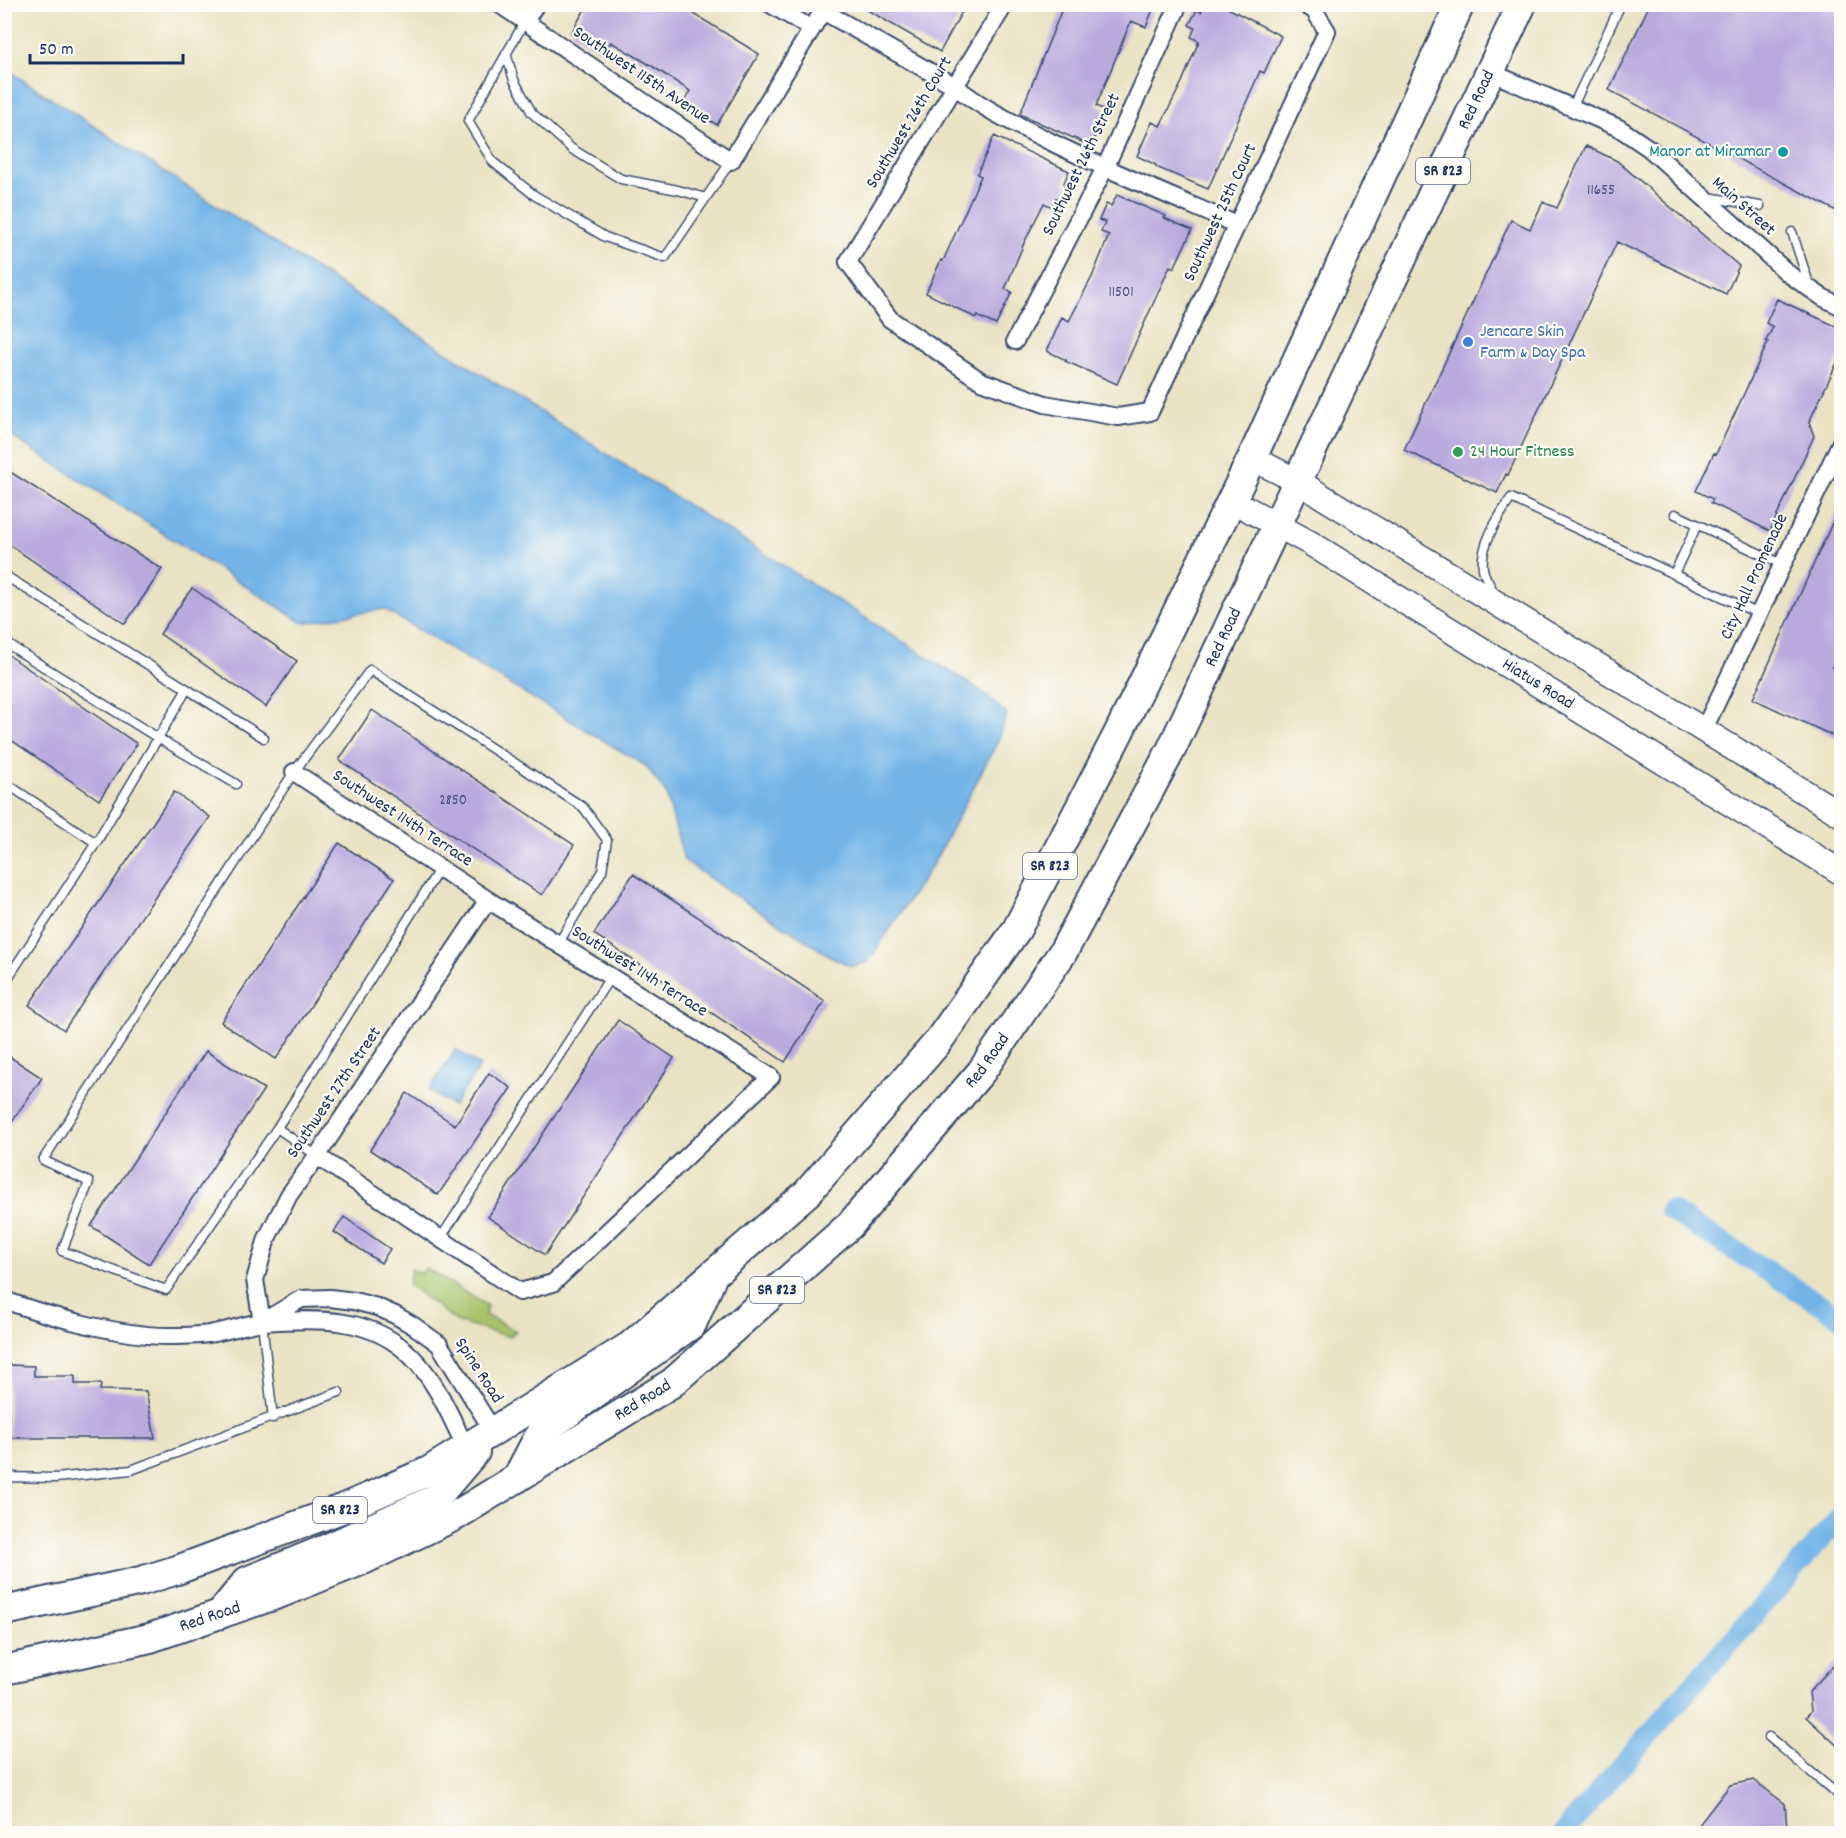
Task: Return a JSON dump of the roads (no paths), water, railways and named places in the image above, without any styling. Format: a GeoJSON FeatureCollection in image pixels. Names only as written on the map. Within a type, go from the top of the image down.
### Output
{"type":"FeatureCollection","features":[{"type":"Feature","properties":{"kind":"highway","name":"SR 823"},"geometry":{"type":"LineString","coordinates":[[4,1611],[141,1581],[177,1570],[344,1508],[429,1471],[630,1346],[807,1193],[937,1043],[1017,929],[1119,732],[1252,458],[1460,4]]}},
{"type":"Feature","properties":{"kind":"highway","name":"Red Road"},"geometry":{"type":"LineString","coordinates":[[4,1670],[150,1638],[281,1593],[363,1560],[455,1516],[672,1383],[850,1224],[981,1072],[1063,952],[1171,750],[1521,4]]}},
{"type":"Feature","properties":{"kind":"highway"},"geometry":{"type":"LineString","coordinates":[[517,1478],[541,1432],[692,1324],[715,1272]]}},
{"type":"Feature","properties":{"kind":"highway"},"geometry":{"type":"LineString","coordinates":[[220,1614],[247,1581],[328,1548],[435,1499],[493,1431]]}},
{"type":"Feature","properties":{"kind":"main road"},"geometry":{"type":"LineString","coordinates":[[1252,458],[1297,482],[1842,815]]}},
{"type":"Feature","properties":{"kind":"main road","name":"Hiatus Road"},"geometry":{"type":"LineString","coordinates":[[1231,500],[1310,543],[1842,873]]}},
{"type":"Feature","properties":{"kind":"street","name":"Southwest 115th Avenue"},"geometry":{"type":"LineString","coordinates":[[499,4],[731,161]]}},
{"type":"Feature","properties":{"kind":"street"},"geometry":{"type":"LineString","coordinates":[[525,21],[536,4]]}},
{"type":"Feature","properties":{"kind":"street"},"geometry":{"type":"LineString","coordinates":[[770,4],[812,29]]}},
{"type":"Feature","properties":{"kind":"street","name":"Southwest 26th Court"},"geometry":{"type":"LineString","coordinates":[[1005,4],[848,262],[890,319],[981,381],[1056,406],[1119,417],[1150,412]]}},
{"type":"Feature","properties":{"kind":"street","name":"Southwest 26th Street"},"geometry":{"type":"LineString","coordinates":[[1015,341],[1105,168],[1179,4]]}},
{"type":"Feature","properties":{"kind":"street","name":"Southwest 25th Court"},"geometry":{"type":"LineString","coordinates":[[1150,412],[1328,31],[1314,10],[1303,4]]}},
{"type":"Feature","properties":{"kind":"street"},"geometry":{"type":"LineString","coordinates":[[731,161],[825,8],[956,86],[971,99],[996,114],[1105,168],[1237,225]]}},
{"type":"Feature","properties":{"kind":"street","name":"Main Street"},"geometry":{"type":"LineString","coordinates":[[1490,72],[1619,129],[1642,144],[1790,275],[1842,307]]}},
{"type":"Feature","properties":{"kind":"street","name":"City Hall Promenade"},"geometry":{"type":"LineString","coordinates":[[1704,729],[1842,440]]}},
{"type":"Feature","properties":{"kind":"street","name":"Southwest 114th Terrace"},"geometry":{"type":"LineString","coordinates":[[294,772],[488,900]]}},
{"type":"Feature","properties":{"kind":"street","name":"Southwest 114h Terrace"},"geometry":{"type":"LineString","coordinates":[[440,1239],[520,1292],[553,1283],[771,1077],[488,900]]}},
{"type":"Feature","properties":{"kind":"street","name":"Southwest 27th Street"},"geometry":{"type":"LineString","coordinates":[[262,1322],[255,1280],[267,1238],[289,1196],[488,900]]}},
{"type":"Feature","properties":{"kind":"street"},"geometry":{"type":"LineString","coordinates":[[317,1156],[440,1239]]}},
{"type":"Feature","properties":{"kind":"street","name":"Spine Road"},"geometry":{"type":"LineString","coordinates":[[262,1322],[301,1299],[330,1298],[354,1301],[395,1315],[439,1344],[493,1431]]}},
{"type":"Feature","properties":{"kind":"street","name":"Spine Road"},"geometry":{"type":"LineString","coordinates":[[4,1300],[34,1310],[129,1333],[168,1336],[213,1334],[262,1322],[327,1321],[370,1328],[388,1338],[413,1358],[440,1398],[466,1448]]}},
{"type":"Feature","properties":{"kind":"lane"},"geometry":{"type":"LineString","coordinates":[[1572,108],[1621,4]]}},
{"type":"Feature","properties":{"kind":"lane"},"geometry":{"type":"LineString","coordinates":[[525,21],[468,121],[493,162],[534,195],[605,237],[665,258],[731,161]]}},
{"type":"Feature","properties":{"kind":"lane"},"geometry":{"type":"LineString","coordinates":[[506,53],[514,80],[532,113],[572,149],[621,179],[706,198]]}},
{"type":"Feature","properties":{"kind":"lane"},"geometry":{"type":"LineString","coordinates":[[1702,196],[1760,206]]}},
{"type":"Feature","properties":{"kind":"lane"},"geometry":{"type":"LineString","coordinates":[[1792,232],[1811,290]]}},
{"type":"Feature","properties":{"kind":"lane"},"geometry":{"type":"LineString","coordinates":[[1501,606],[1484,572],[1483,562],[1494,523],[1511,498],[1759,614]]}},
{"type":"Feature","properties":{"kind":"lane"},"geometry":{"type":"LineString","coordinates":[[1675,514],[1782,564]]}},
{"type":"Feature","properties":{"kind":"lane"},"geometry":{"type":"LineString","coordinates":[[1674,574],[1697,525]]}},
{"type":"Feature","properties":{"kind":"lane"},"geometry":{"type":"LineString","coordinates":[[4,575],[264,738]]}},
{"type":"Feature","properties":{"kind":"lane"},"geometry":{"type":"LineString","coordinates":[[4,642],[236,784]]}},
{"type":"Feature","properties":{"kind":"lane"},"geometry":{"type":"LineString","coordinates":[[440,868],[277,1128],[166,1290],[62,1251],[89,1182],[44,1160],[294,772],[370,670],[583,807],[606,840],[602,871],[558,944]]}},
{"type":"Feature","properties":{"kind":"lane"},"geometry":{"type":"LineString","coordinates":[[4,984],[96,843],[187,689]]}},
{"type":"Feature","properties":{"kind":"lane"},"geometry":{"type":"LineString","coordinates":[[4,782],[96,843]]}},
{"type":"Feature","properties":{"kind":"lane"},"geometry":{"type":"LineString","coordinates":[[440,1239],[611,976]]}},
{"type":"Feature","properties":{"kind":"lane"},"geometry":{"type":"LineString","coordinates":[[277,1128],[317,1156]]}},
{"type":"Feature","properties":{"kind":"lane"},"geometry":{"type":"LineString","coordinates":[[262,1322],[273,1418]]}},
{"type":"Feature","properties":{"kind":"lane"},"geometry":{"type":"LineString","coordinates":[[4,1477],[56,1479],[131,1470],[339,1392]]}},
{"type":"Feature","properties":{"kind":"lane"},"geometry":{"type":"LineString","coordinates":[[1769,1737],[1842,1798]]}},
{"type":"Feature","properties":{"kind":"lane"},"geometry":{"type":"LineString","coordinates":[[1836,1833],[1842,1827]]}},
{"type":"Feature","properties":{"kind":"water"},"geometry":{"type":"Polygon","coordinates":[[[4,68],[279,246],[984,693],[1007,714],[999,739],[934,862],[868,962],[852,966],[835,959],[723,888],[684,860],[666,793],[646,766],[384,609],[303,623],[5,432],[4,68]]]}},
{"type":"Feature","properties":{"kind":"water"},"geometry":{"type":"Polygon","coordinates":[[[456,1049],[480,1066],[453,1106],[429,1090],[456,1049]]]}},
{"type":"Feature","properties":{"kind":"waterway"},"geometry":{"type":"LineString","coordinates":[[1670,1210],[1842,1318]]}},
{"type":"Feature","properties":{"kind":"waterway"},"geometry":{"type":"LineString","coordinates":[[1562,1834],[1842,1515]]}},
{"type":"Feature","properties":{"kind":"place","name":"Manor at Miramar"},"geometry":{"type":"Point","coordinates":[1783,152]}},
{"type":"Feature","properties":{"kind":"place","name":"Jencare Skin Farm & Day Spa"},"geometry":{"type":"Point","coordinates":[1468,342]}},
{"type":"Feature","properties":{"kind":"place","name":"24 Hour Fitness"},"geometry":{"type":"Point","coordinates":[1458,452]}}]}
